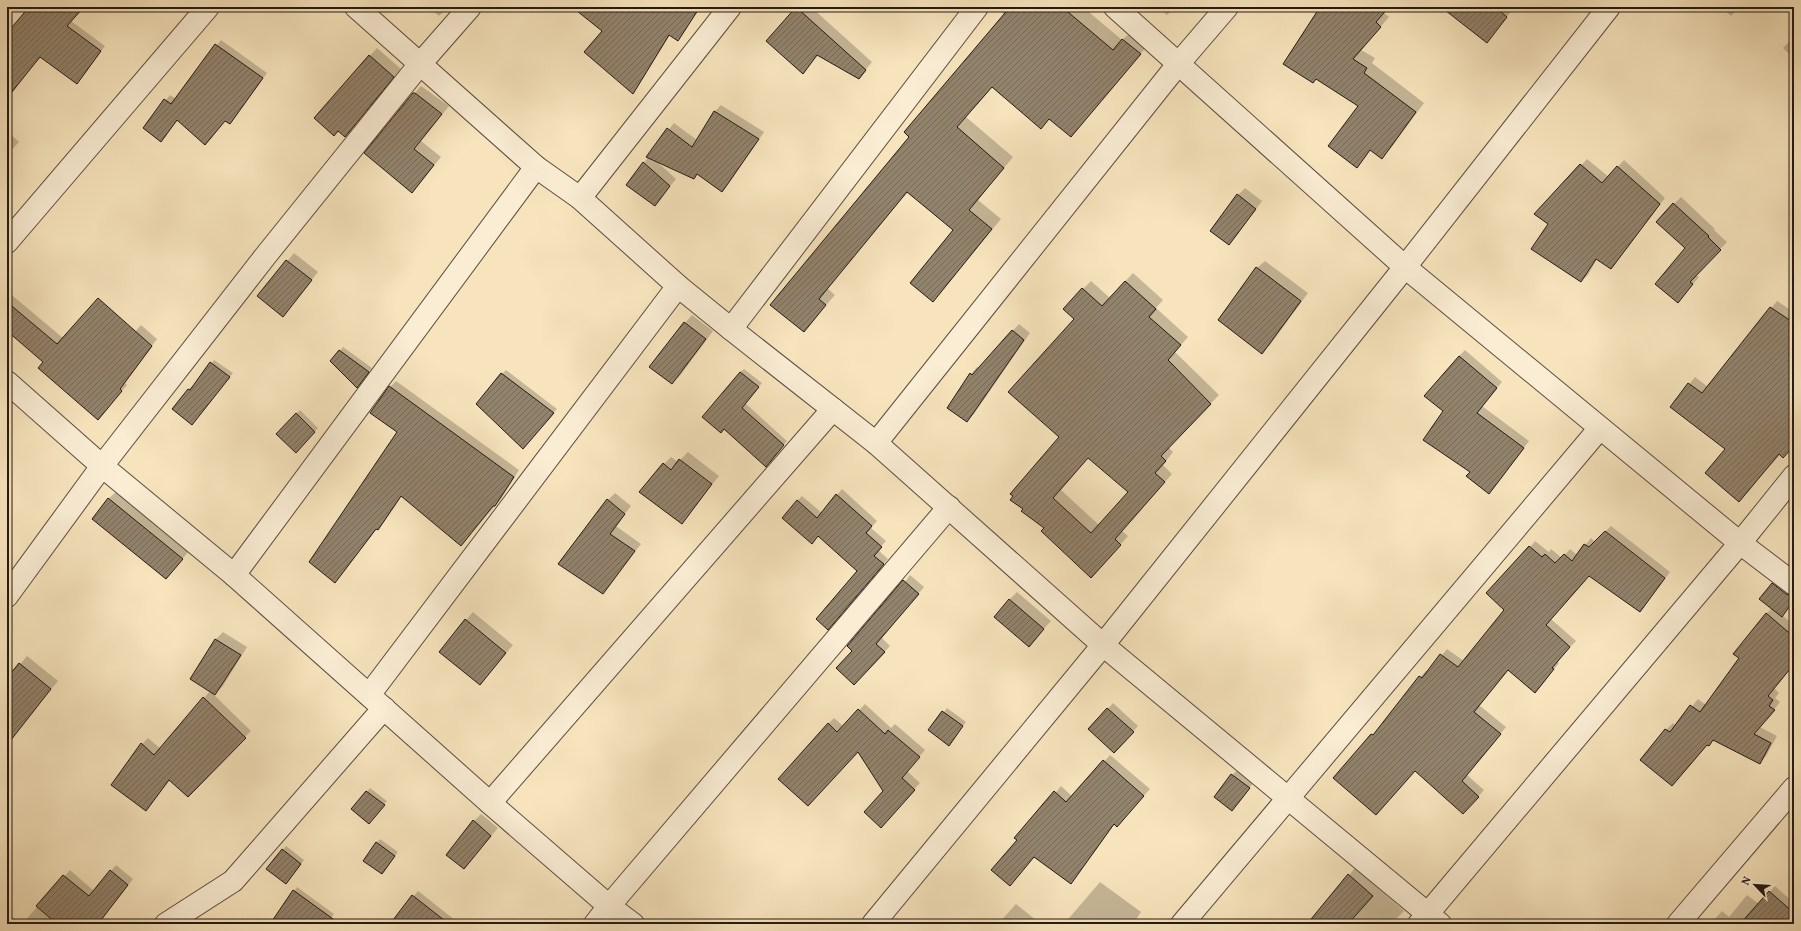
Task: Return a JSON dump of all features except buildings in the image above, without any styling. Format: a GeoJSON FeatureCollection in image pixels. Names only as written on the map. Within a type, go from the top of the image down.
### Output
{"type":"FeatureCollection","features":[{"type":"Feature","properties":{"kind":"street"},"geometry":{"type":"LineString","coordinates":[[7,242],[208,7]]}},
{"type":"Feature","properties":{"kind":"street"},"geometry":{"type":"LineString","coordinates":[[356,7],[536,167],[580,198],[678,286],[731,330],[876,443],[1103,645],[1288,798],[1429,921],[1794,476]]}},
{"type":"Feature","properties":{"kind":"street"},"geometry":{"type":"LineString","coordinates":[[7,596],[102,466],[268,254],[420,64],[470,7]]}},
{"type":"Feature","properties":{"kind":"street"},"geometry":{"type":"LineString","coordinates":[[580,198],[730,7]]}},
{"type":"Feature","properties":{"kind":"street"},"geometry":{"type":"LineString","coordinates":[[731,330],[977,7]]}},
{"type":"Feature","properties":{"kind":"street"},"geometry":{"type":"LineString","coordinates":[[1115,7],[1405,267],[1740,543],[1794,584]]}},
{"type":"Feature","properties":{"kind":"street"},"geometry":{"type":"LineString","coordinates":[[876,443],[1179,63],[1227,7]]}},
{"type":"Feature","properties":{"kind":"street"},"geometry":{"type":"LineString","coordinates":[[873,924],[1103,645],[1405,267],[1609,7]]}},
{"type":"Feature","properties":{"kind":"street"},"geometry":{"type":"LineString","coordinates":[[234,575],[536,167]]}},
{"type":"Feature","properties":{"kind":"street"},"geometry":{"type":"LineString","coordinates":[[166,924],[232,881],[376,701],[678,286]]}},
{"type":"Feature","properties":{"kind":"street"},"geometry":{"type":"LineString","coordinates":[[7,382],[102,466],[234,575],[490,803],[609,906],[633,924]]}},
{"type":"Feature","properties":{"kind":"street"},"geometry":{"type":"LineString","coordinates":[[490,803],[833,409]]}},
{"type":"Feature","properties":{"kind":"street"},"geometry":{"type":"LineString","coordinates":[[1182,924],[1600,428]]}},
{"type":"Feature","properties":{"kind":"street"},"geometry":{"type":"LineString","coordinates":[[595,924],[949,507]]}},
{"type":"Feature","properties":{"kind":"street"},"geometry":{"type":"LineString","coordinates":[[1678,924],[1794,788]]}}]}
